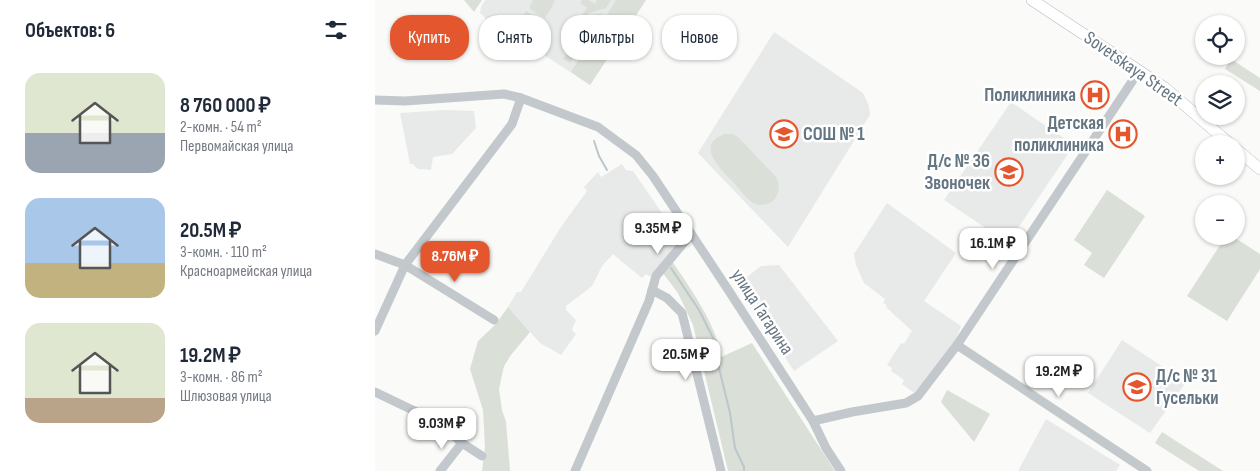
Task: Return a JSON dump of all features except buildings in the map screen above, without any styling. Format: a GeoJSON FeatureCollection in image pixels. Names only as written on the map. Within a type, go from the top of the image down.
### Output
{"type":"FeatureCollection","features":[{"type":"Feature","properties":{"kind":"main road","name":"Sovetskaya Street"},"geometry":{"type":"LineString","coordinates":[[1032,0],[1174,95],[1220,135]]}},
{"type":"Feature","properties":{"kind":"main road"},"geometry":{"type":"LineString","coordinates":[[1245,156],[1260,169]]}},
{"type":"Feature","properties":{"kind":"street"},"geometry":{"type":"LineString","coordinates":[[813,421],[906,403],[918,396],[957,345],[1139,71]]}},
{"type":"Feature","properties":{"kind":"street","name":"улица Гагарина"},"geometry":{"type":"LineString","coordinates":[[375,100],[405,101],[504,94],[521,98],[598,127],[635,155],[653,176],[813,421],[826,448],[841,471]]}},
{"type":"Feature","properties":{"kind":"street"},"geometry":{"type":"LineString","coordinates":[[375,332],[405,265],[513,124],[521,98]]}},
{"type":"Feature","properties":{"kind":"street"},"geometry":{"type":"LineString","coordinates":[[575,471],[649,301],[656,276],[691,234]]}},
{"type":"Feature","properties":{"kind":"street"},"geometry":{"type":"LineString","coordinates":[[375,254],[405,265],[494,320]]}},
{"type":"Feature","properties":{"kind":"street"},"geometry":{"type":"LineString","coordinates":[[652,290],[667,298],[682,313],[721,471]]}},
{"type":"Feature","properties":{"kind":"street"},"geometry":{"type":"LineString","coordinates":[[957,345],[1147,471]]}},
{"type":"Feature","properties":{"kind":"street"},"geometry":{"type":"LineString","coordinates":[[375,392],[436,420],[462,443],[482,456]]}},
{"type":"Feature","properties":{"kind":"street"},"geometry":{"type":"LineString","coordinates":[[440,471],[462,443]]}},
{"type":"Feature","properties":{"kind":"shaded area"},"geometry":{"type":"Polygon","coordinates":[[[464,0],[482,0],[474,12],[464,0]]]}},
{"type":"Feature","properties":{"kind":"shaded area"},"geometry":{"type":"Polygon","coordinates":[[[485,0],[646,0],[636,15],[561,15],[561,60],[606,60],[590,85],[551,60],[551,15],[482,15],[480,13],[485,0]]]}},
{"type":"Feature","properties":{"kind":"shaded area"},"geometry":{"type":"Polygon","coordinates":[[[533,0],[555,1],[547,15],[540,15],[530,9],[533,0]]]}},
{"type":"Feature","properties":{"kind":"shaded area"},"geometry":{"type":"Polygon","coordinates":[[[582,0],[588,0],[595,4],[597,0],[611,0],[606,8],[588,15],[582,15],[587,8],[580,3],[582,0]]]}},
{"type":"Feature","properties":{"kind":"shaded area"},"geometry":{"type":"Polygon","coordinates":[[[616,0],[646,0],[636,15],[607,15],[616,0]]]}},
{"type":"Feature","properties":{"kind":"shaded area"},"geometry":{"type":"Polygon","coordinates":[[[526,11],[532,15],[524,15],[526,11]]]}},
{"type":"Feature","properties":{"kind":"shaded area","name":"СОШ № 1"},"geometry":{"type":"Polygon","coordinates":[[[774,32],[863,93],[869,106],[870,115],[788,247],[698,153],[774,32]]]}},
{"type":"Feature","properties":{"kind":"shaded area"},"geometry":{"type":"Polygon","coordinates":[[[578,60],[606,60],[590,85],[571,72],[578,60]]]}},
{"type":"Feature","properties":{"kind":"shaded area"},"geometry":{"type":"Polygon","coordinates":[[[1227,65],[1240,65],[1260,78],[1260,91],[1245,82],[1245,75],[1235,75],[1225,69],[1227,65]]]}},
{"type":"Feature","properties":{"kind":"shaded area","name":"Д/с № 36 Звоночек"},"geometry":{"type":"Polygon","coordinates":[[[1011,102],[1074,145],[1008,243],[944,200],[1011,102]]]}},
{"type":"Feature","properties":{"kind":"shaded area"},"geometry":{"type":"Polygon","coordinates":[[[446,110],[474,111],[476,128],[452,154],[433,157],[431,170],[418,169],[413,164],[410,164],[400,113],[446,110]]]}},
{"type":"Feature","properties":{"kind":"shaded area"},"geometry":{"type":"Polygon","coordinates":[[[725,134],[732,134],[738,137],[776,177],[779,188],[772,201],[762,205],[750,200],[717,164],[711,151],[711,144],[725,134]]]}},
{"type":"Feature","properties":{"kind":"shaded area"},"geometry":{"type":"Polygon","coordinates":[[[622,164],[626,170],[633,171],[682,242],[651,277],[646,274],[642,278],[613,254],[602,266],[592,286],[566,306],[566,310],[576,320],[572,330],[576,334],[561,355],[540,343],[508,307],[517,292],[521,292],[561,227],[587,191],[584,187],[598,172],[601,177],[622,164]]]}},
{"type":"Feature","properties":{"kind":"shaded area"},"geometry":{"type":"Polygon","coordinates":[[[1107,190],[1145,216],[1104,278],[1084,265],[1092,253],[1074,240],[1107,190]]]}},
{"type":"Feature","properties":{"kind":"shaded area"},"geometry":{"type":"Polygon","coordinates":[[[887,203],[956,253],[924,301],[961,326],[954,344],[917,395],[902,384],[904,380],[891,371],[892,368],[887,365],[901,343],[904,344],[912,331],[886,307],[887,305],[883,303],[885,299],[864,283],[856,265],[854,254],[887,203]]]}},
{"type":"Feature","properties":{"kind":"shaded area"},"geometry":{"type":"Polygon","coordinates":[[[1245,244],[1260,254],[1260,269],[1227,321],[1187,296],[1220,245],[1245,244]]]}},
{"type":"Feature","properties":{"kind":"shaded area"},"geometry":{"type":"Polygon","coordinates":[[[669,257],[693,292],[708,319],[719,345],[721,357],[752,343],[835,471],[728,471],[693,325],[678,293],[659,268],[669,257]]]}},
{"type":"Feature","properties":{"kind":"shaded area"},"geometry":{"type":"Polygon","coordinates":[[[779,265],[838,341],[794,371],[737,285],[761,266],[779,265]]]}},
{"type":"Feature","properties":{"kind":"shaded area"},"geometry":{"type":"Polygon","coordinates":[[[508,307],[530,332],[504,366],[499,389],[506,422],[510,471],[482,471],[485,447],[483,410],[470,369],[478,341],[495,325],[508,307]]]}},
{"type":"Feature","properties":{"kind":"shaded area","name":"Д/с № 31 Гусельки"},"geometry":{"type":"Polygon","coordinates":[[[1122,340],[1186,382],[1150,433],[1088,393],[1122,340]]]}},
{"type":"Feature","properties":{"kind":"shaded area"},"geometry":{"type":"Polygon","coordinates":[[[947,390],[990,414],[974,442],[941,402],[947,390]]]}},
{"type":"Feature","properties":{"kind":"shaded area"},"geometry":{"type":"Polygon","coordinates":[[[1046,419],[1120,465],[1116,471],[1018,471],[1046,419]]]}},
{"type":"Feature","properties":{"kind":"shaded area"},"geometry":{"type":"Polygon","coordinates":[[[1162,432],[1223,471],[1199,471],[1155,443],[1162,432]]]}},
{"type":"Feature","properties":{"kind":"waterway"},"geometry":{"type":"LineString","coordinates":[[594,141],[599,156],[607,170]]}},
{"type":"Feature","properties":{"kind":"waterway"},"geometry":{"type":"LineString","coordinates":[[671,268],[699,310],[717,346],[719,368],[730,413],[735,448],[744,471]]}},
{"type":"Feature","properties":{"kind":"place","name":"Поликлиника"},"geometry":{"type":"Point","coordinates":[1095,95]}},
{"type":"Feature","properties":{"kind":"place","name":"СОШ № 1"},"geometry":{"type":"Point","coordinates":[784,134]}},
{"type":"Feature","properties":{"kind":"place","name":"Детская поликлиника"},"geometry":{"type":"Point","coordinates":[1123,134]}},
{"type":"Feature","properties":{"kind":"place","name":"Д/с № 36 Звоночек"},"geometry":{"type":"Point","coordinates":[1009,172]}},
{"type":"Feature","properties":{"kind":"place","name":"Д/с № 31 Гусельки"},"geometry":{"type":"Point","coordinates":[1137,387]}}]}
